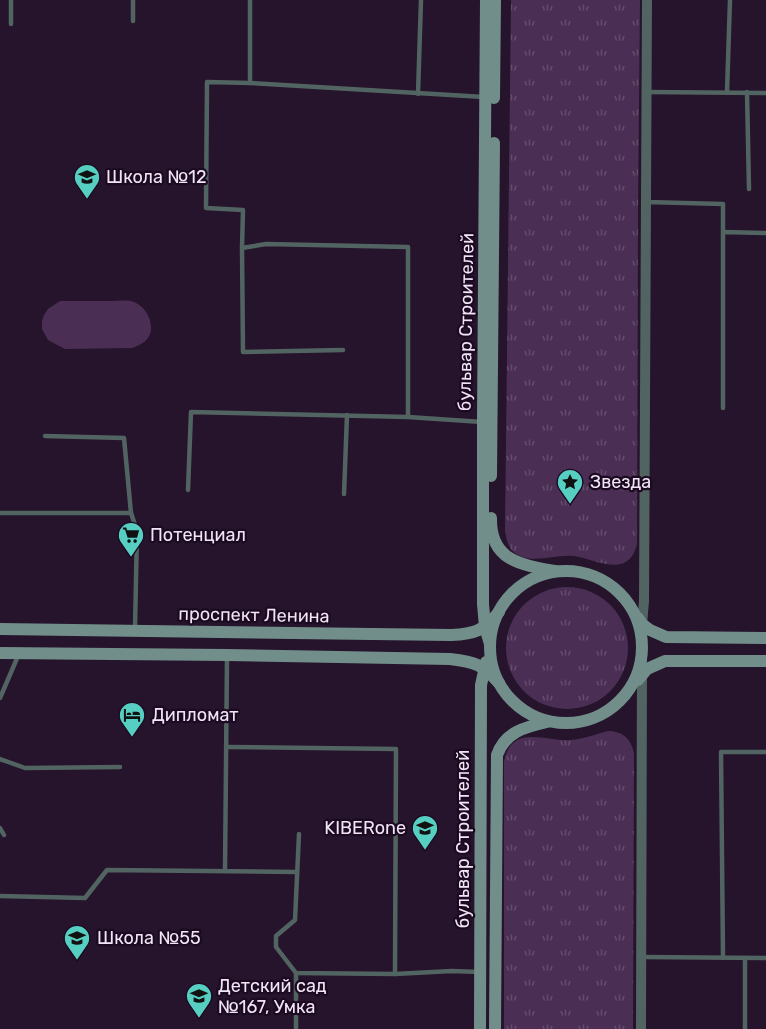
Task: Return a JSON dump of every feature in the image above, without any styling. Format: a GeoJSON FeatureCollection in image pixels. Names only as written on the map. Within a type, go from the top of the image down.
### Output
{"type":"FeatureCollection","features":[{"type":"Feature","properties":{"kind":"main road","name":"бульвар Строителей"},"geometry":{"type":"LineString","coordinates":[[480,1029],[481,685],[490,647],[483,604],[486,0]]}},
{"type":"Feature","properties":{"kind":"main road","name":"бульвар Строителей"},"geometry":{"type":"LineString","coordinates":[[495,0],[490,531],[496,547],[506,555],[530,567],[555,571]]}},
{"type":"Feature","properties":{"kind":"main road"},"geometry":{"type":"LineString","coordinates":[[499,684],[491,661],[490,647],[494,623],[499,612],[519,587],[541,575],[555,571],[576,572],[596,577],[619,590],[628,601],[642,630],[642,658],[632,688]]}},
{"type":"Feature","properties":{"kind":"main road"},"geometry":{"type":"LineString","coordinates":[[485,627],[499,612]]}},
{"type":"Feature","properties":{"kind":"main road","name":"проспект Ленина"},"geometry":{"type":"LineString","coordinates":[[0,629],[451,635],[469,634],[485,627]]}},
{"type":"Feature","properties":{"kind":"main road"},"geometry":{"type":"LineString","coordinates":[[642,630],[650,630],[673,638],[766,638]]}},
{"type":"Feature","properties":{"kind":"main road"},"geometry":{"type":"LineString","coordinates":[[0,653],[227,655],[470,661],[484,669],[514,703],[530,714],[548,722],[571,725],[596,718],[615,707],[647,669],[665,661],[766,661]]}},
{"type":"Feature","properties":{"kind":"main road","name":"бульвар Строителей"},"geometry":{"type":"LineString","coordinates":[[495,1029],[497,755],[502,743],[516,731],[527,726],[548,722]]}},
{"type":"Feature","properties":{"kind":"street"},"geometry":{"type":"LineString","coordinates":[[642,630],[647,0]]}},
{"type":"Feature","properties":{"kind":"street"},"geometry":{"type":"LineString","coordinates":[[640,1029],[642,658]]}},
{"type":"Feature","properties":{"kind":"lane"},"geometry":{"type":"LineString","coordinates":[[11,0],[11,24]]}},
{"type":"Feature","properties":{"kind":"lane"},"geometry":{"type":"LineString","coordinates":[[133,0],[133,21]]}},
{"type":"Feature","properties":{"kind":"lane"},"geometry":{"type":"LineString","coordinates":[[250,0],[250,83]]}},
{"type":"Feature","properties":{"kind":"lane"},"geometry":{"type":"LineString","coordinates":[[418,94],[421,0]]}},
{"type":"Feature","properties":{"kind":"lane"},"geometry":{"type":"LineString","coordinates":[[727,92],[729,0]]}},
{"type":"Feature","properties":{"kind":"lane"},"geometry":{"type":"LineString","coordinates":[[343,350],[243,352],[243,210],[206,208],[207,82],[486,97]]}},
{"type":"Feature","properties":{"kind":"lane"},"geometry":{"type":"LineString","coordinates":[[647,92],[766,93]]}},
{"type":"Feature","properties":{"kind":"lane"},"geometry":{"type":"LineString","coordinates":[[747,92],[749,189]]}},
{"type":"Feature","properties":{"kind":"lane"},"geometry":{"type":"LineString","coordinates":[[646,202],[723,204],[723,408]]}},
{"type":"Feature","properties":{"kind":"lane"},"geometry":{"type":"LineString","coordinates":[[723,232],[766,233]]}},
{"type":"Feature","properties":{"kind":"lane"},"geometry":{"type":"LineString","coordinates":[[242,248],[266,244],[408,247],[408,417]]}},
{"type":"Feature","properties":{"kind":"lane"},"geometry":{"type":"LineString","coordinates":[[188,490],[191,412],[408,417],[483,422]]}},
{"type":"Feature","properties":{"kind":"lane"},"geometry":{"type":"LineString","coordinates":[[344,494],[347,415]]}},
{"type":"Feature","properties":{"kind":"lane"},"geometry":{"type":"LineString","coordinates":[[45,436],[124,438],[131,513],[137,531],[135,631]]}},
{"type":"Feature","properties":{"kind":"lane"},"geometry":{"type":"LineString","coordinates":[[0,513],[131,513]]}},
{"type":"Feature","properties":{"kind":"lane"},"geometry":{"type":"LineString","coordinates":[[0,698],[19,653]]}},
{"type":"Feature","properties":{"kind":"lane"},"geometry":{"type":"LineString","coordinates":[[225,871],[227,655]]}},
{"type":"Feature","properties":{"kind":"lane"},"geometry":{"type":"LineString","coordinates":[[226,747],[396,749],[395,974]]}},
{"type":"Feature","properties":{"kind":"lane"},"geometry":{"type":"LineString","coordinates":[[723,958],[721,752],[766,752]]}},
{"type":"Feature","properties":{"kind":"lane"},"geometry":{"type":"LineString","coordinates":[[0,759],[25,768],[120,767]]}},
{"type":"Feature","properties":{"kind":"lane"},"geometry":{"type":"LineString","coordinates":[[0,828],[4,836]]}},
{"type":"Feature","properties":{"kind":"lane"},"geometry":{"type":"LineString","coordinates":[[296,1029],[296,973],[276,947],[276,936],[295,920],[299,834]]}},
{"type":"Feature","properties":{"kind":"lane"},"geometry":{"type":"LineString","coordinates":[[0,896],[85,898],[107,870],[297,872]]}},
{"type":"Feature","properties":{"kind":"lane"},"geometry":{"type":"LineString","coordinates":[[640,957],[766,958]]}},
{"type":"Feature","properties":{"kind":"lane"},"geometry":{"type":"LineString","coordinates":[[745,958],[745,1029]]}},
{"type":"Feature","properties":{"kind":"lane"},"geometry":{"type":"LineString","coordinates":[[296,973],[480,972]]}},
{"type":"Feature","properties":{"kind":"green space"},"geometry":{"type":"Polygon","coordinates":[[[511,0],[640,0],[637,544],[631,557],[618,565],[574,556],[525,558],[515,553],[507,542],[505,531],[511,0]]]}},
{"type":"Feature","properties":{"kind":"green space"},"geometry":{"type":"Polygon","coordinates":[[[60,301],[131,301],[146,312],[150,320],[149,337],[132,348],[65,349],[48,340],[42,329],[44,315],[48,309],[60,301]]]}},
{"type":"Feature","properties":{"kind":"green space"},"geometry":{"type":"Polygon","coordinates":[[[567,587],[590,592],[610,605],[623,625],[628,648],[623,671],[610,691],[590,704],[567,709],[544,704],[524,691],[511,671],[506,648],[511,625],[524,605],[544,592],[567,587]]]}},
{"type":"Feature","properties":{"kind":"green space"},"geometry":{"type":"Polygon","coordinates":[[[608,731],[626,737],[634,754],[633,1029],[504,1029],[504,761],[508,749],[522,738],[571,740],[608,731]]]}},
{"type":"Feature","properties":{"kind":"place","name":"Школа №12"},"geometry":{"type":"Point","coordinates":[87,200]}},
{"type":"Feature","properties":{"kind":"place","name":"Звезда"},"geometry":{"type":"Point","coordinates":[570,505]}},
{"type":"Feature","properties":{"kind":"place","name":"Потенциал"},"geometry":{"type":"Point","coordinates":[131,558]}},
{"type":"Feature","properties":{"kind":"place","name":"Дипломат"},"geometry":{"type":"Point","coordinates":[132,738]}},
{"type":"Feature","properties":{"kind":"place","name":"KIBERone"},"geometry":{"type":"Point","coordinates":[425,851]}},
{"type":"Feature","properties":{"kind":"place","name":"Школа №55"},"geometry":{"type":"Point","coordinates":[77,961]}},
{"type":"Feature","properties":{"kind":"place","name":"Детский сад №167, Умка"},"geometry":{"type":"Point","coordinates":[199,1019]}}]}
